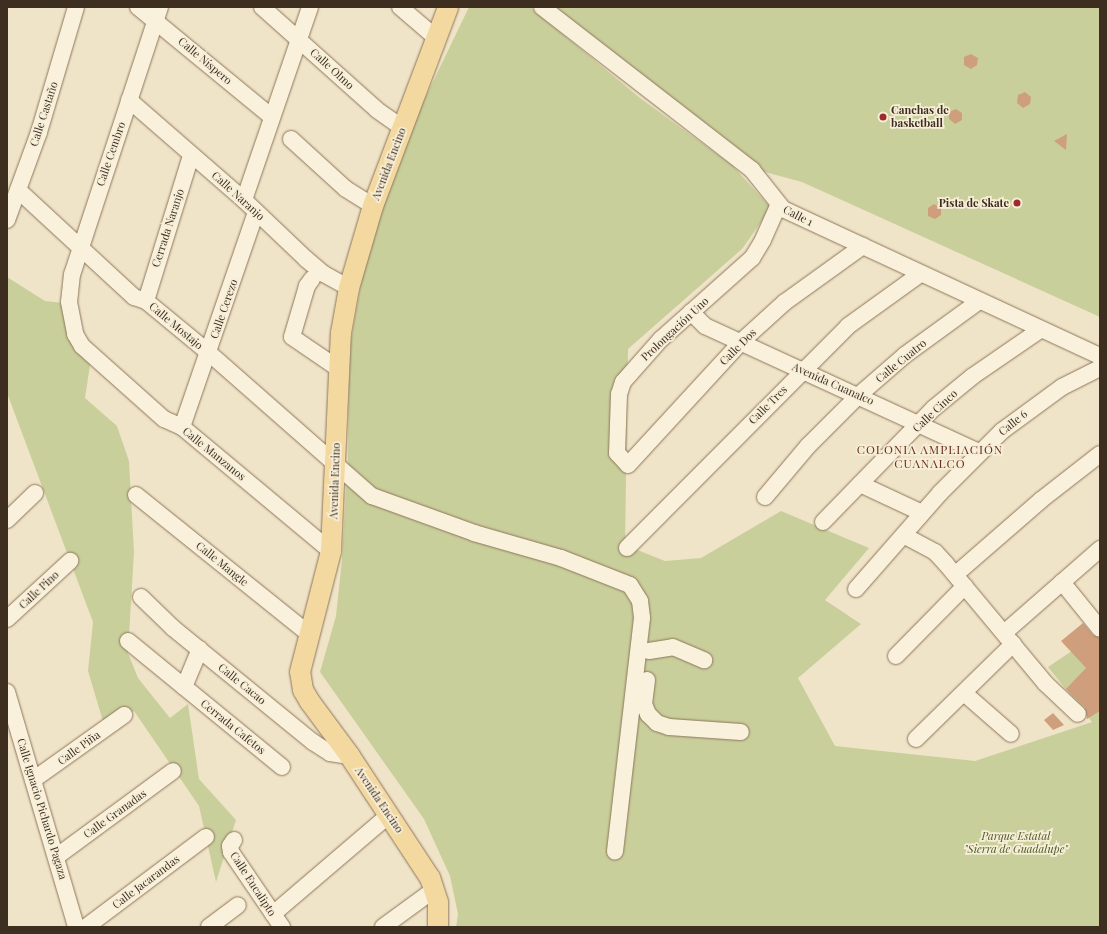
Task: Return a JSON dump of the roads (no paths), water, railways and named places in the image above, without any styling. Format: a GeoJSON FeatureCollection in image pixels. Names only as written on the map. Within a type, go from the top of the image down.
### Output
{"type":"FeatureCollection","features":[{"type":"Feature","properties":{"kind":"main road","name":"Avenida Encino"},"geometry":{"type":"LineString","coordinates":[[438,927],[438,902],[435,889],[389,814],[350,756],[302,690],[300,672],[331,551],[339,369],[342,326],[349,288],[373,206],[403,128],[435,37],[448,7]]}},
{"type":"Feature","properties":{"kind":"street","name":"Calle Castaño"},"geometry":{"type":"LineString","coordinates":[[7,220],[13,192],[39,132],[76,7]]}},
{"type":"Feature","properties":{"kind":"street","name":"Calle Níspero"},"geometry":{"type":"LineString","coordinates":[[138,7],[157,13],[272,117]]}},
{"type":"Feature","properties":{"kind":"street","name":"Calle Olmo"},"geometry":{"type":"LineString","coordinates":[[262,7],[377,110],[403,128]]}},
{"type":"Feature","properties":{"kind":"street"},"geometry":{"type":"LineString","coordinates":[[244,200],[310,7]]}},
{"type":"Feature","properties":{"kind":"street","name":"Calle 1"},"geometry":{"type":"LineString","coordinates":[[542,7],[752,170],[761,178],[778,206],[788,213],[863,246],[978,302],[1100,356]]}},
{"type":"Feature","properties":{"kind":"street"},"geometry":{"type":"LineString","coordinates":[[403,8],[435,37]]}},
{"type":"Feature","properties":{"kind":"street","name":"Calle Cembro"},"geometry":{"type":"LineString","coordinates":[[69,302],[72,274],[80,246],[157,13]]}},
{"type":"Feature","properties":{"kind":"street","name":"Calle Naranjo"},"geometry":{"type":"LineString","coordinates":[[129,100],[191,156],[244,200],[324,274],[349,288]]}},
{"type":"Feature","properties":{"kind":"street"},"geometry":{"type":"LineString","coordinates":[[291,139],[346,189],[373,206]]}},
{"type":"Feature","properties":{"kind":"street","name":"Cerrada Naranjo"},"geometry":{"type":"LineString","coordinates":[[146,301],[191,156]]}},
{"type":"Feature","properties":{"kind":"street","name":"Calle Mostajo"},"geometry":{"type":"LineString","coordinates":[[13,192],[80,246],[134,297],[146,301],[209,353],[336,462],[357,485],[385,502],[474,533],[561,558],[630,585],[640,601],[645,645]]}},
{"type":"Feature","properties":{"kind":"street","name":"Prolongación Uno"},"geometry":{"type":"LineString","coordinates":[[628,464],[617,454],[620,388],[661,339],[752,258],[778,206]]}},
{"type":"Feature","properties":{"kind":"street","name":"Calle Cerezo"},"geometry":{"type":"LineString","coordinates":[[182,427],[209,353],[256,212]]}},
{"type":"Feature","properties":{"kind":"street","name":"Calle Dos"},"geometry":{"type":"LineString","coordinates":[[628,464],[742,341],[785,302],[863,246]]}},
{"type":"Feature","properties":{"kind":"street","name":"Calle Tres"},"geometry":{"type":"LineString","coordinates":[[627,548],[848,326],[920,274]]}},
{"type":"Feature","properties":{"kind":"street"},"geometry":{"type":"LineString","coordinates":[[312,279],[307,286],[292,337],[339,369]]}},
{"type":"Feature","properties":{"kind":"street","name":"Calle Manzanos"},"geometry":{"type":"LineString","coordinates":[[69,302],[78,340],[96,358],[164,419],[182,427],[331,551]]}},
{"type":"Feature","properties":{"kind":"street","name":"Calle Cuatro"},"geometry":{"type":"LineString","coordinates":[[765,497],[808,446],[859,395],[905,355],[978,302]]}},
{"type":"Feature","properties":{"kind":"street","name":"Avenida Cuanalco"},"geometry":{"type":"LineString","coordinates":[[691,312],[705,326],[742,341],[802,371],[859,395],[979,452]]}},
{"type":"Feature","properties":{"kind":"street","name":"Calle Cinco"},"geometry":{"type":"LineString","coordinates":[[823,522],[919,424],[973,376],[1040,330]]}},
{"type":"Feature","properties":{"kind":"street","name":"Calle 6"},"geometry":{"type":"LineString","coordinates":[[856,589],[905,536],[922,513],[979,452],[1023,414],[1062,387],[1100,368]]}},
{"type":"Feature","properties":{"kind":"street"},"geometry":{"type":"LineString","coordinates":[[896,656],[961,580],[1041,500],[1100,454]]}},
{"type":"Feature","properties":{"kind":"street"},"geometry":{"type":"LineString","coordinates":[[860,484],[922,513]]}},
{"type":"Feature","properties":{"kind":"street"},"geometry":{"type":"LineString","coordinates":[[7,520],[35,493]]}},
{"type":"Feature","properties":{"kind":"street","name":"Calle Mangle"},"geometry":{"type":"LineString","coordinates":[[136,495],[309,634]]}},
{"type":"Feature","properties":{"kind":"street"},"geometry":{"type":"LineString","coordinates":[[905,536],[935,552],[961,580],[1045,683],[1078,714]]}},
{"type":"Feature","properties":{"kind":"street"},"geometry":{"type":"LineString","coordinates":[[916,739],[964,693],[1008,638],[1062,582],[1100,549]]}},
{"type":"Feature","properties":{"kind":"street","name":"Calle Pino"},"geometry":{"type":"LineString","coordinates":[[7,619],[70,560]]}},
{"type":"Feature","properties":{"kind":"street"},"geometry":{"type":"LineString","coordinates":[[1062,582],[1100,629]]}},
{"type":"Feature","properties":{"kind":"street","name":"Calle Cacao"},"geometry":{"type":"LineString","coordinates":[[141,597],[200,649],[313,742],[330,753],[350,756]]}},
{"type":"Feature","properties":{"kind":"street","name":"Cerrada Cafetos"},"geometry":{"type":"LineString","coordinates":[[128,641],[282,767]]}},
{"type":"Feature","properties":{"kind":"street"},"geometry":{"type":"LineString","coordinates":[[645,645],[673,647],[704,660]]}},
{"type":"Feature","properties":{"kind":"street"},"geometry":{"type":"LineString","coordinates":[[645,645],[644,704],[652,719],[669,726],[741,732]]}},
{"type":"Feature","properties":{"kind":"street"},"geometry":{"type":"LineString","coordinates":[[616,852],[645,645]]}},
{"type":"Feature","properties":{"kind":"street"},"geometry":{"type":"LineString","coordinates":[[184,687],[200,649]]}},
{"type":"Feature","properties":{"kind":"street","name":"Calle Ignacio Pichardo Pagaza"},"geometry":{"type":"LineString","coordinates":[[7,692],[76,927]]}},
{"type":"Feature","properties":{"kind":"street"},"geometry":{"type":"LineString","coordinates":[[964,693],[1011,734]]}},
{"type":"Feature","properties":{"kind":"street","name":"Calle Piña"},"geometry":{"type":"LineString","coordinates":[[33,780],[124,715]]}},
{"type":"Feature","properties":{"kind":"street","name":"Calle Granadas"},"geometry":{"type":"LineString","coordinates":[[56,858],[173,771]]}},
{"type":"Feature","properties":{"kind":"street"},"geometry":{"type":"LineString","coordinates":[[273,914],[389,814]]}},
{"type":"Feature","properties":{"kind":"street","name":"Calle Jacarandas"},"geometry":{"type":"LineString","coordinates":[[86,927],[206,836]]}},
{"type":"Feature","properties":{"kind":"street","name":"Calle Eucalipto"},"geometry":{"type":"LineString","coordinates":[[234,840],[230,846],[231,852],[282,927]]}},
{"type":"Feature","properties":{"kind":"street"},"geometry":{"type":"LineString","coordinates":[[383,927],[435,889]]}},
{"type":"Feature","properties":{"kind":"street"},"geometry":{"type":"LineString","coordinates":[[209,927],[238,905]]}},
{"type":"Feature","properties":{"kind":"place","name":"Canchas de basketball"},"geometry":{"type":"Point","coordinates":[883,117]}},
{"type":"Feature","properties":{"kind":"place","name":"Pista de Skate"},"geometry":{"type":"Point","coordinates":[1017,203]}},
{"type":"Feature","properties":{"kind":"district","name":"COLONIA AMPLIACIÓN CUANALCO"},"geometry":{"type":"Point","coordinates":[930,457]}},
{"type":"Feature","properties":{"kind":"park label","name":"Parque Estatal \"Sierra de Guadalupe\""},"geometry":{"type":"Point","coordinates":[1016,843]}}]}
